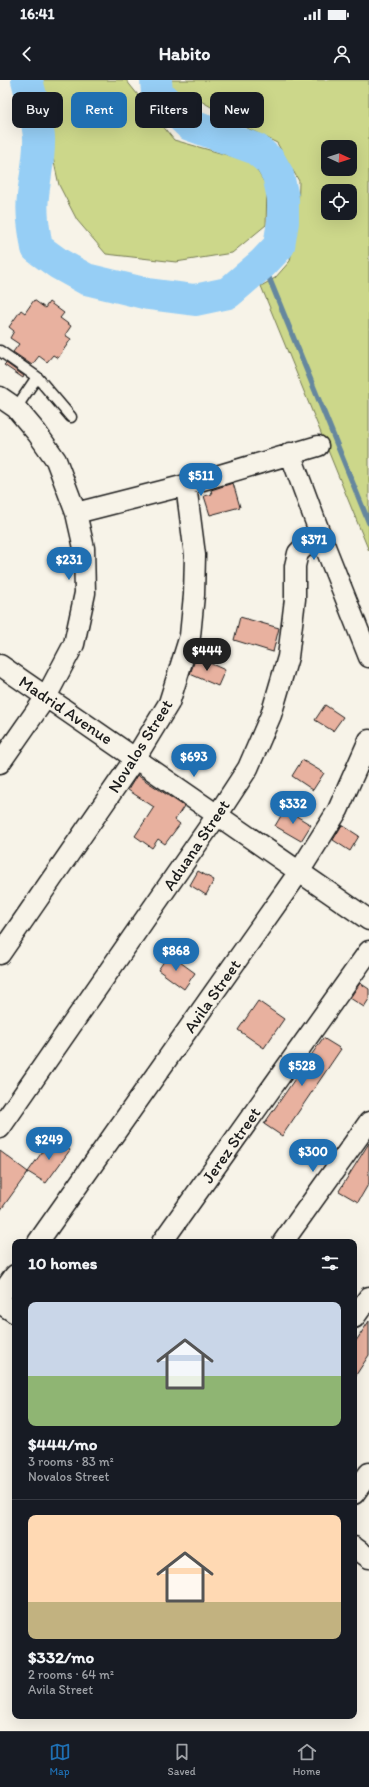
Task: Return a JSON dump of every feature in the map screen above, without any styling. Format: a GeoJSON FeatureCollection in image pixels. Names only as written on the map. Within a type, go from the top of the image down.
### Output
{"type":"FeatureCollection","features":[{"type":"Feature","properties":{"kind":"street"},"geometry":{"type":"LineString","coordinates":[[0,763],[46,697],[74,644],[85,593],[84,548],[76,513],[56,460],[37,433],[8,403]]}},
{"type":"Feature","properties":{"kind":"street"},"geometry":{"type":"LineString","coordinates":[[76,513],[186,485],[290,453],[318,446]]}},
{"type":"Feature","properties":{"kind":"street"},"geometry":{"type":"LineString","coordinates":[[290,453],[322,539],[369,657]]}},
{"type":"Feature","properties":{"kind":"street","name":"Novalos Street"},"geometry":{"type":"LineString","coordinates":[[0,954],[136,757],[169,703],[190,636],[194,595],[195,555],[186,485]]}},
{"type":"Feature","properties":{"kind":"street","name":"Aduana Street"},"geometry":{"type":"LineString","coordinates":[[0,1128],[218,814],[248,768],[271,715],[288,657],[295,599],[295,566],[298,553],[304,547],[322,539]]}},
{"type":"Feature","properties":{"kind":"street","name":"Madrid Avenue"},"geometry":{"type":"LineString","coordinates":[[0,665],[136,757],[369,920]]}},
{"type":"Feature","properties":{"kind":"street","name":"Avila Street"},"geometry":{"type":"LineString","coordinates":[[40,1239],[299,872],[338,810],[369,740]]}},
{"type":"Feature","properties":{"kind":"street","name":"Jerez Street"},"geometry":{"type":"LineString","coordinates":[[164,1239],[369,951]]}},
{"type":"Feature","properties":{"kind":"street"},"geometry":{"type":"LineString","coordinates":[[285,1239],[369,1122]]}},
{"type":"Feature","properties":{"kind":"street"},"geometry":{"type":"LineString","coordinates":[[0,1296],[12,1279]]}},
{"type":"Feature","properties":{"kind":"street"},"geometry":{"type":"LineString","coordinates":[[357,1314],[369,1297]]}},
{"type":"Feature","properties":{"kind":"street"},"geometry":{"type":"LineString","coordinates":[[0,1303],[12,1311]]}},
{"type":"Feature","properties":{"kind":"street"},"geometry":{"type":"LineString","coordinates":[[357,1490],[369,1473]]}},
{"type":"Feature","properties":{"kind":"street"},"geometry":{"type":"LineString","coordinates":[[357,1549],[369,1558]]}},
{"type":"Feature","properties":{"kind":"lane"},"geometry":{"type":"LineString","coordinates":[[0,351],[38,377],[71,417]]}},
{"type":"Feature","properties":{"kind":"lane"},"geometry":{"type":"LineString","coordinates":[[8,403],[38,377]]}},
{"type":"Feature","properties":{"kind":"green space"},"geometry":{"type":"Polygon","coordinates":[[[36,80],[126,80],[136,92],[135,128],[164,128],[174,140],[252,162],[267,187],[266,225],[232,253],[176,262],[106,254],[77,220],[59,185],[47,128],[63,128],[63,92],[39,92],[36,80]]]}},
{"type":"Feature","properties":{"kind":"green space"},"geometry":{"type":"Polygon","coordinates":[[[170,80],[369,80],[369,551],[261,286],[275,278],[290,261],[298,220],[299,181],[277,143],[247,128],[264,128],[264,92],[210,92],[210,106],[202,102],[202,92],[173,92],[170,80]]]}},
{"type":"Feature","properties":{"kind":"building"},"geometry":{"type":"Polygon","coordinates":[[[34,300],[45,308],[49,302],[64,313],[60,318],[71,326],[65,335],[71,339],[58,358],[53,355],[47,362],[39,356],[32,365],[13,352],[19,344],[10,338],[14,331],[9,327],[21,310],[25,313],[34,300]]]}},
{"type":"Feature","properties":{"kind":"building"},"geometry":{"type":"Polygon","coordinates":[[[6,363],[24,376],[23,378],[4,365],[6,363]]]}},
{"type":"Feature","properties":{"kind":"building"},"geometry":{"type":"Polygon","coordinates":[[[233,483],[240,507],[210,515],[204,496],[212,494],[211,490],[233,483]]]}},
{"type":"Feature","properties":{"kind":"building"},"geometry":{"type":"Polygon","coordinates":[[[240,617],[279,628],[273,652],[234,640],[240,617]]]}},
{"type":"Feature","properties":{"kind":"building"},"geometry":{"type":"Polygon","coordinates":[[[196,657],[225,670],[218,686],[190,674],[196,657]]]}},
{"type":"Feature","properties":{"kind":"building"},"geometry":{"type":"Polygon","coordinates":[[[325,705],[343,717],[333,731],[315,720],[325,705]]]}},
{"type":"Feature","properties":{"kind":"building"},"geometry":{"type":"Polygon","coordinates":[[[302,760],[324,773],[313,790],[292,776],[302,760]]]}},
{"type":"Feature","properties":{"kind":"building"},"geometry":{"type":"Polygon","coordinates":[[[137,775],[184,806],[175,820],[180,824],[165,844],[158,839],[152,848],[135,836],[154,807],[128,790],[137,775]]]}},
{"type":"Feature","properties":{"kind":"building"},"geometry":{"type":"Polygon","coordinates":[[[285,809],[311,825],[301,841],[275,826],[285,809]]]}},
{"type":"Feature","properties":{"kind":"building"},"geometry":{"type":"Polygon","coordinates":[[[342,825],[359,836],[350,851],[333,840],[342,825]]]}},
{"type":"Feature","properties":{"kind":"building"},"geometry":{"type":"Polygon","coordinates":[[[198,871],[214,880],[206,895],[190,885],[198,871]]]}},
{"type":"Feature","properties":{"kind":"building"},"geometry":{"type":"Polygon","coordinates":[[[169,954],[195,973],[184,989],[158,970],[169,954]]]}},
{"type":"Feature","properties":{"kind":"building"},"geometry":{"type":"Polygon","coordinates":[[[360,983],[369,989],[369,999],[364,1007],[350,998],[360,983]]]}},
{"type":"Feature","properties":{"kind":"building"},"geometry":{"type":"Polygon","coordinates":[[[258,1001],[284,1019],[264,1048],[238,1030],[258,1001]]]}},
{"type":"Feature","properties":{"kind":"building"},"geometry":{"type":"Polygon","coordinates":[[[323,1038],[341,1049],[282,1136],[264,1124],[323,1038]]]}},
{"type":"Feature","properties":{"kind":"building"},"geometry":{"type":"Polygon","coordinates":[[[52,1138],[70,1150],[46,1183],[28,1172],[52,1138]]]}},
{"type":"Feature","properties":{"kind":"building"},"geometry":{"type":"Polygon","coordinates":[[[369,1143],[369,1183],[358,1202],[339,1191],[369,1143]]]}},
{"type":"Feature","properties":{"kind":"building"},"geometry":{"type":"Polygon","coordinates":[[[0,1151],[28,1172],[0,1211],[0,1151]]]}},
{"type":"Feature","properties":{"kind":"building"},"geometry":{"type":"Polygon","coordinates":[[[369,1321],[369,1355],[357,1373],[357,1339],[369,1321]]]}},
{"type":"Feature","properties":{"kind":"waterway"},"geometry":{"type":"LineString","coordinates":[[27,80],[36,116],[39,137],[39,152],[32,209],[37,248],[59,264],[86,279],[148,294],[195,300],[228,293],[263,263],[279,246],[283,222],[283,198],[278,175],[270,161],[256,149],[190,125],[157,93],[156,80]]}},
{"type":"Feature","properties":{"kind":"waterway"},"geometry":{"type":"LineString","coordinates":[[263,263],[369,523]]}}]}
